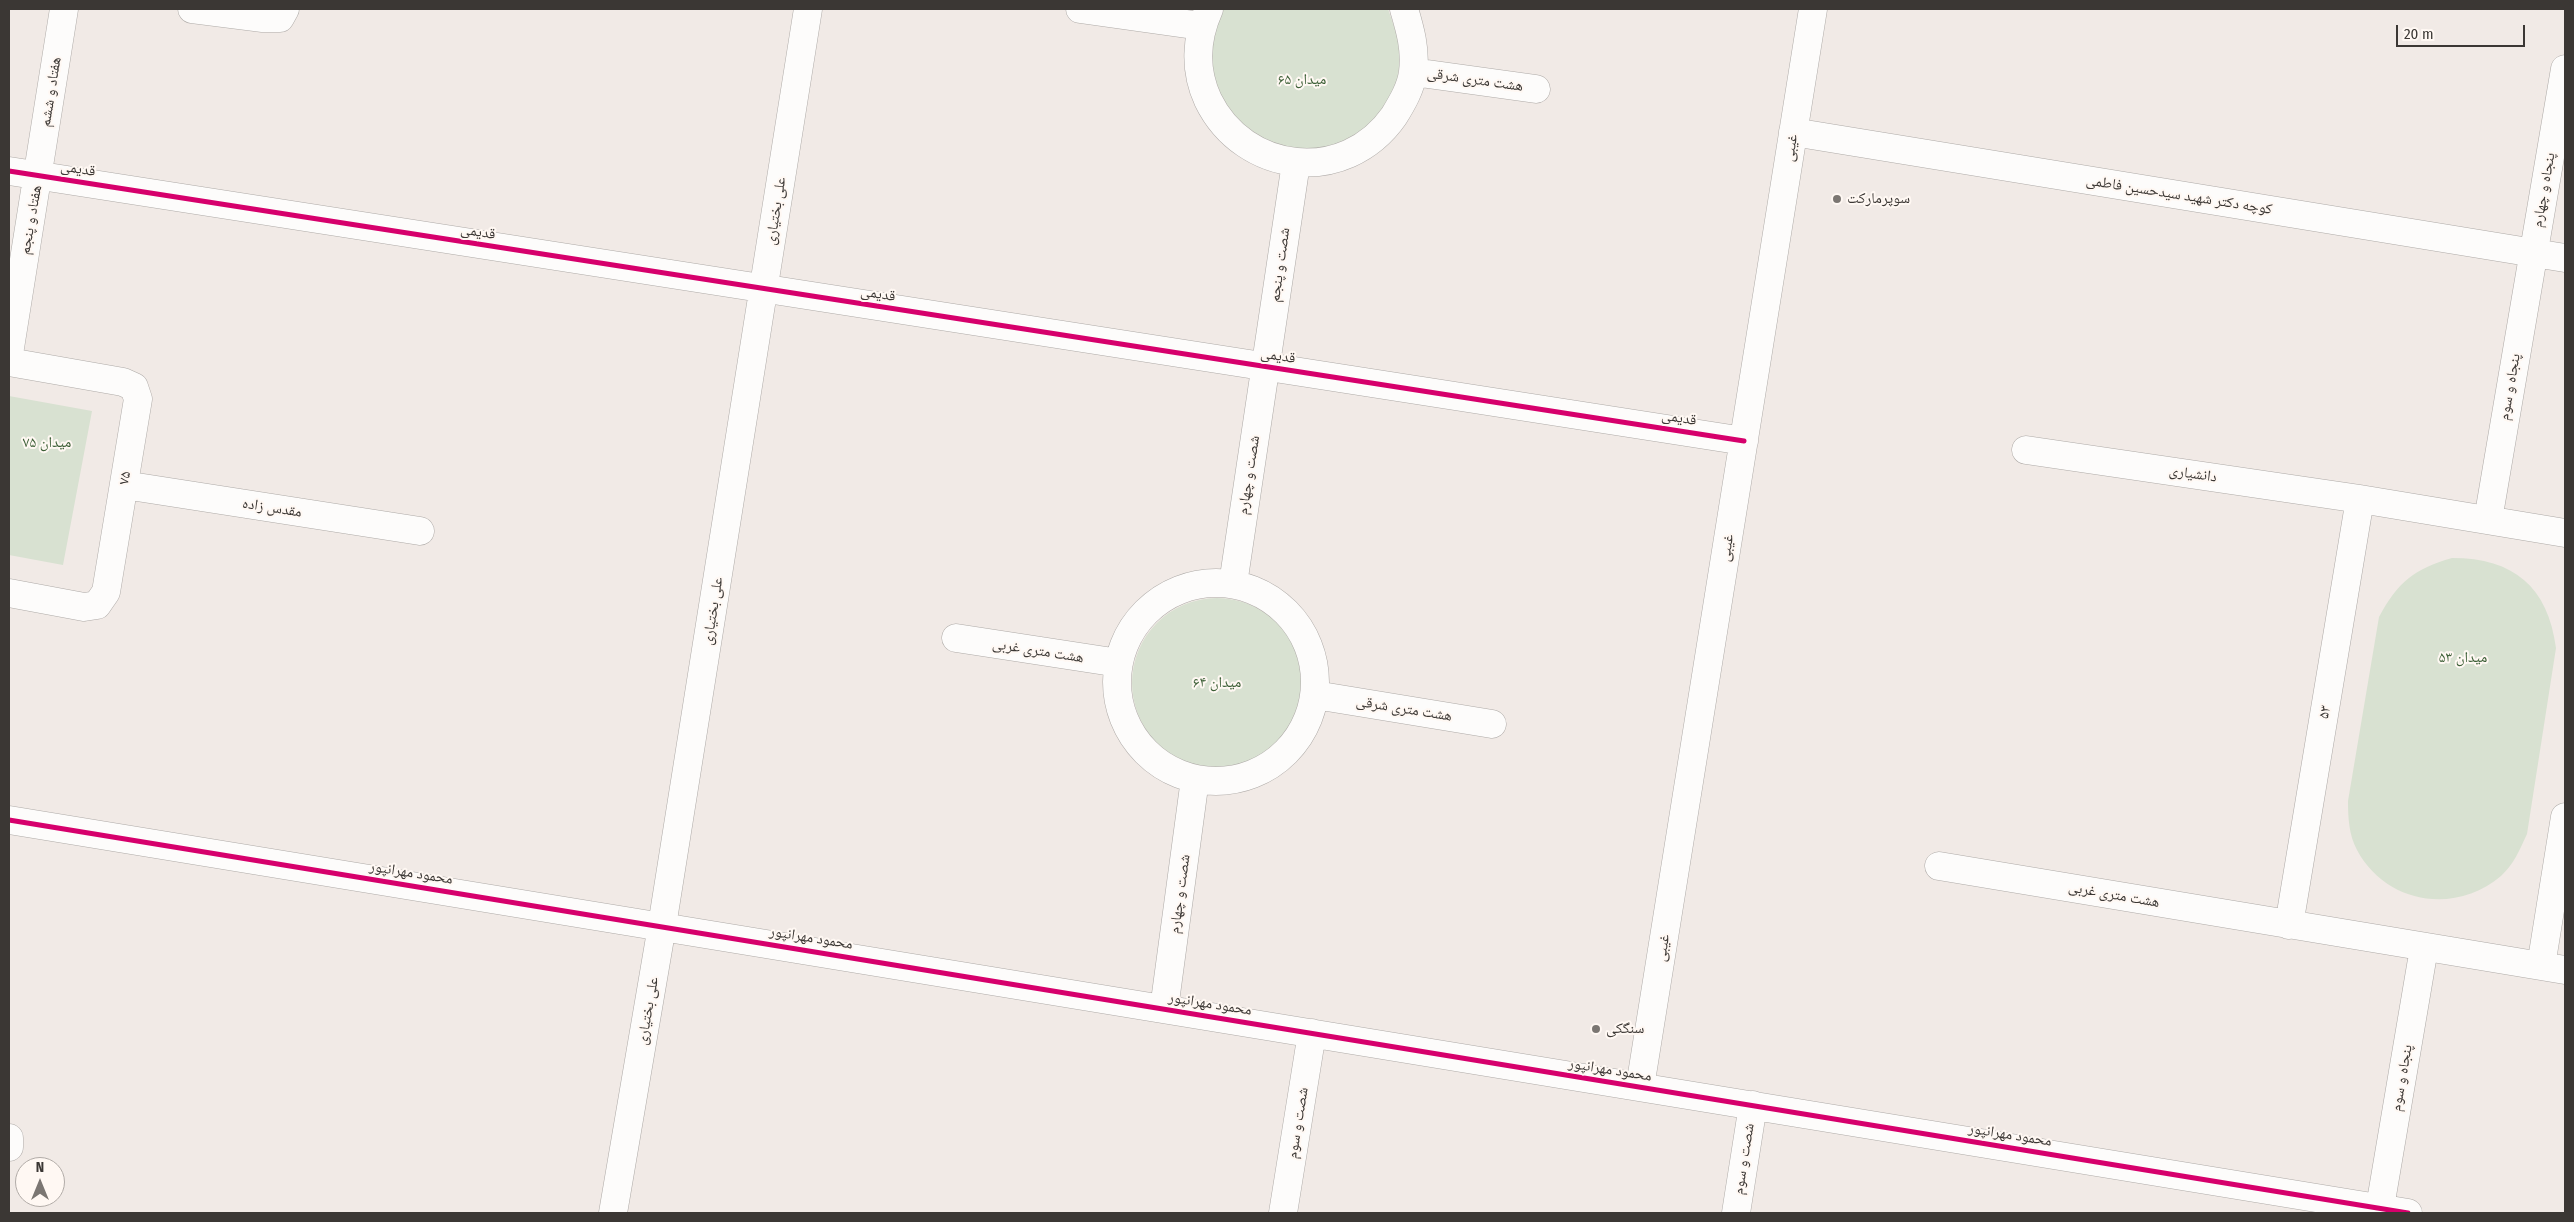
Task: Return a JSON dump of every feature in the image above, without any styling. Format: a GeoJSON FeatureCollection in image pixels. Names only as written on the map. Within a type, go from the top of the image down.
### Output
{"type":"FeatureCollection","features":[{"type":"Feature","properties":{"kind":"street","name":"هفتاد و ششم"},"geometry":{"type":"LineString","coordinates":[[39,176],[64,9]]}},
{"type":"Feature","properties":{"kind":"street"},"geometry":{"type":"LineString","coordinates":[[192,9],[263,18],[280,18],[285,9]]}},
{"type":"Feature","properties":{"kind":"street","name":"علی بختیاری"},"geometry":{"type":"LineString","coordinates":[[613,1213],[662,926],[808,9]]}},
{"type":"Feature","properties":{"kind":"street"},"geometry":{"type":"LineString","coordinates":[[1080,9],[1205,17],[1198,65],[1202,88],[1216,117],[1238,140],[1265,156],[1296,163],[1328,161],[1359,150],[1384,130],[1403,102],[1413,72],[1413,40],[1404,9]]}},
{"type":"Feature","properties":{"kind":"street","name":"غیبی"},"geometry":{"type":"LineString","coordinates":[[1640,1088],[1813,9]]}},
{"type":"Feature","properties":{"kind":"street","name":"پنجاه و چهارم"},"geometry":{"type":"LineString","coordinates":[[2533,253],[2565,69]]}},
{"type":"Feature","properties":{"kind":"street","name":"هشت متری شرقی"},"geometry":{"type":"LineString","coordinates":[[1413,72],[1536,89]]}},
{"type":"Feature","properties":{"kind":"street","name":"کوچه دکتر شهید سیدحسین فاطمی"},"geometry":{"type":"LineString","coordinates":[[1793,132],[2565,258]]}},
{"type":"Feature","properties":{"kind":"street","name":"شصت و پنجم"},"geometry":{"type":"LineString","coordinates":[[1265,367],[1296,163]]}},
{"type":"Feature","properties":{"kind":"street","name":"قدیمی"},"geometry":{"type":"LineString","coordinates":[[9,171],[1744,440]]}},
{"type":"Feature","properties":{"kind":"street","name":"هفتاد و پنجم"},"geometry":{"type":"LineString","coordinates":[[9,354],[39,176]]}},
{"type":"Feature","properties":{"kind":"street","name":"پنجاه و سوم"},"geometry":{"type":"LineString","coordinates":[[2488,520],[2533,253]]}},
{"type":"Feature","properties":{"kind":"street","name":"۷۵"},"geometry":{"type":"LineString","coordinates":[[9,362],[123,382],[134,387],[138,399],[106,592],[97,605],[84,607],[9,593]]}},
{"type":"Feature","properties":{"kind":"street","name":"شصت و چهارم"},"geometry":{"type":"LineString","coordinates":[[1233,584],[1265,367]]}},
{"type":"Feature","properties":{"kind":"street","name":"دانشیاری"},"geometry":{"type":"LineString","coordinates":[[2026,450],[2360,499]]}},
{"type":"Feature","properties":{"kind":"street","name":"مقدس زاده"},"geometry":{"type":"LineString","coordinates":[[124,485],[420,531]]}},
{"type":"Feature","properties":{"kind":"street"},"geometry":{"type":"LineString","coordinates":[[2360,499],[2565,533]]}},
{"type":"Feature","properties":{"kind":"street","name":"۵۳"},"geometry":{"type":"LineString","coordinates":[[2289,925],[2360,499]]}},
{"type":"Feature","properties":{"kind":"street"},"geometry":{"type":"LineString","coordinates":[[1233,584],[1258,591],[1284,609],[1304,634],[1315,664],[1315,695],[1306,726],[1287,752],[1262,770],[1229,781],[1195,779],[1164,766],[1138,744],[1122,714],[1116,681],[1119,663],[1122,647],[1139,618],[1165,596],[1195,585],[1233,584]]}},
{"type":"Feature","properties":{"kind":"street","name":"هشت متری غربی"},"geometry":{"type":"LineString","coordinates":[[956,638],[1119,663]]}},
{"type":"Feature","properties":{"kind":"street","name":"هشت متری شرقی"},"geometry":{"type":"LineString","coordinates":[[1315,695],[1492,724]]}},
{"type":"Feature","properties":{"kind":"street","name":"شصت و چهارم"},"geometry":{"type":"LineString","coordinates":[[1164,1009],[1195,779]]}},
{"type":"Feature","properties":{"kind":"street"},"geometry":{"type":"LineString","coordinates":[[2289,925],[2553,968],[2565,817]]}},
{"type":"Feature","properties":{"kind":"street","name":"محمود مهرانپور"},"geometry":{"type":"LineString","coordinates":[[9,820],[1753,1105],[2380,1211],[2408,1213]]}},
{"type":"Feature","properties":{"kind":"street","name":"هشت متری غربی"},"geometry":{"type":"LineString","coordinates":[[1939,866],[2289,925]]}},
{"type":"Feature","properties":{"kind":"street","name":"پنجاه و سوم"},"geometry":{"type":"LineString","coordinates":[[2380,1211],[2424,948]]}},
{"type":"Feature","properties":{"kind":"street","name":"شصت و سوم"},"geometry":{"type":"LineString","coordinates":[[1283,1213],[1312,1033]]}},
{"type":"Feature","properties":{"kind":"street","name":"شصت و سوم"},"geometry":{"type":"LineString","coordinates":[[1736,1213],[1753,1105]]}},
{"type":"Feature","properties":{"kind":"street"},"geometry":{"type":"LineString","coordinates":[[9,1138],[9,1147]]}},
{"type":"Feature","properties":{"kind":"green space","name":"میدان ۶۵"},"geometry":{"type":"Polygon","coordinates":[[[1219,9],[1388,9],[1401,46],[1398,80],[1385,110],[1361,135],[1331,150],[1297,153],[1265,145],[1216,99],[1207,67],[1219,9]]]}},
{"type":"Feature","properties":{"kind":"green space","name":"میدان ۷۵"},"geometry":{"type":"Polygon","coordinates":[[[9,396],[92,411],[63,565],[9,555],[9,396]]]}},
{"type":"Feature","properties":{"kind":"green space","name":"میدان ۵۳"},"geometry":{"type":"Polygon","coordinates":[[[2452,558],[2474,559],[2493,563],[2510,570],[2524,580],[2536,593],[2545,608],[2552,627],[2556,648],[2527,834],[2519,851],[2506,871],[2483,888],[2463,896],[2443,899],[2423,898],[2403,892],[2385,882],[2370,868],[2357,850],[2352,838],[2348,801],[2379,617],[2393,595],[2408,578],[2427,567],[2452,558]]]}},
{"type":"Feature","properties":{"kind":"green space","name":"میدان ۶۴"},"geometry":{"type":"Polygon","coordinates":[[[1225,598],[1250,604],[1271,617],[1283,629],[1299,658],[1302,683],[1301,700],[1296,716],[1283,737],[1271,749],[1242,765],[1209,768],[1184,762],[1163,749],[1151,737],[1135,708],[1132,675],[1138,650],[1151,629],[1163,617],[1192,601],[1225,598]]]}},
{"type":"Feature","properties":{"kind":"cycle path"},"geometry":{"type":"LineString","coordinates":[[9,171],[1744,441]]}},
{"type":"Feature","properties":{"kind":"cycle path"},"geometry":{"type":"LineString","coordinates":[[9,820],[2408,1213]]}},
{"type":"Feature","properties":{"kind":"place","name":"سوپرمارکت"},"geometry":{"type":"Point","coordinates":[1837,199]}},
{"type":"Feature","properties":{"kind":"place","name":"سنگکی"},"geometry":{"type":"Point","coordinates":[1596,1029]}}]}
